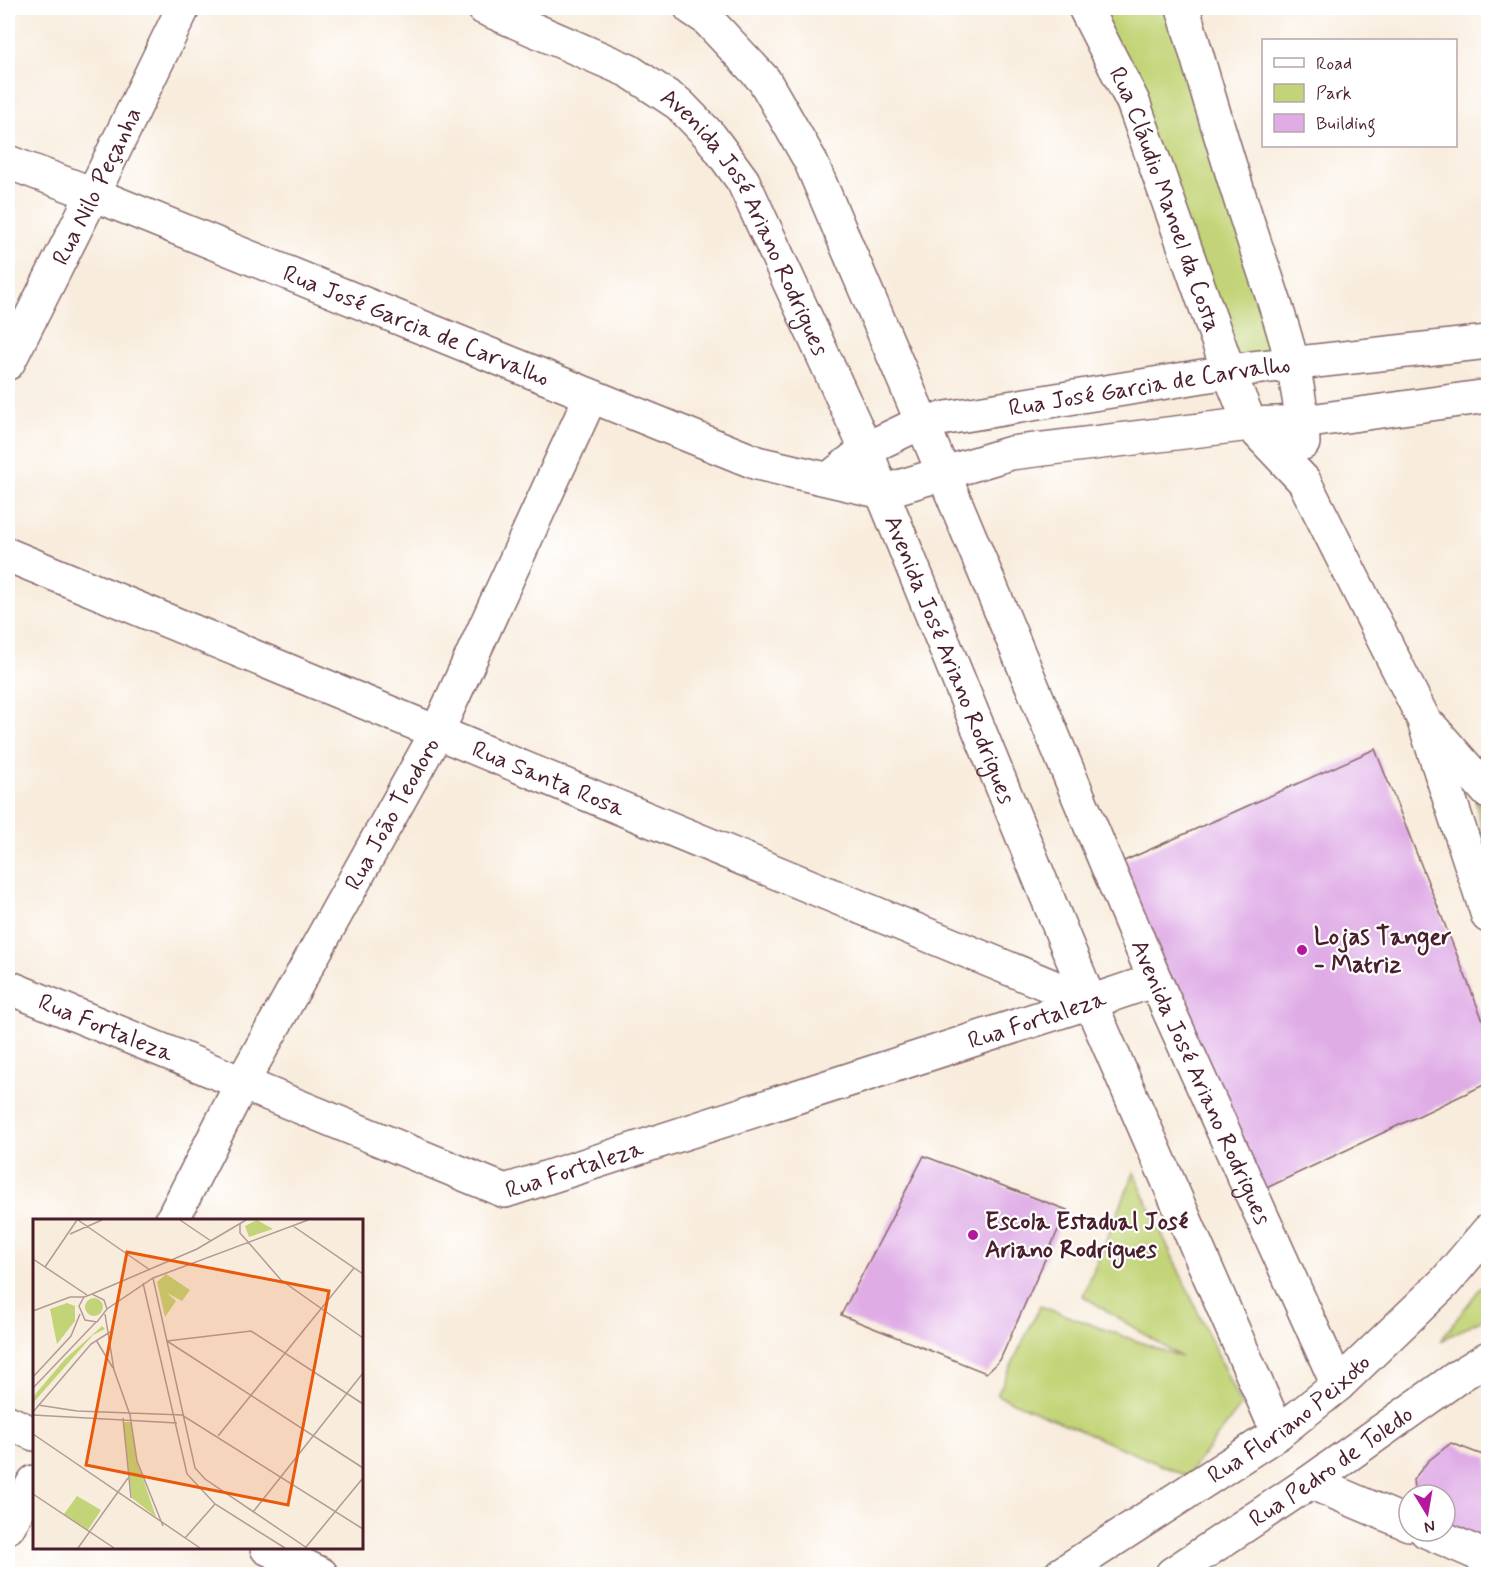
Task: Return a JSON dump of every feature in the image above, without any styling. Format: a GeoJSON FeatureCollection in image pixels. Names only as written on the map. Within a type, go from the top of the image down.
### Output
{"type":"FeatureCollection","features":[{"type":"Feature","properties":{"kind":"street","name":"Rua Nilo Peçanha"},"geometry":{"type":"LineString","coordinates":[[8,363],[183,8]]}},
{"type":"Feature","properties":{"kind":"street","name":"Avenida José Ariano Rodrigues"},"geometry":{"type":"LineString","coordinates":[[484,8],[629,71],[679,104],[710,136],[743,181],[866,449],[1090,1002],[1278,1433]]}},
{"type":"Feature","properties":{"kind":"street","name":"Avenida José Ariano Rodrigues"},"geometry":{"type":"LineString","coordinates":[[691,8],[706,18],[764,80],[810,160],[1155,980],[1338,1385]]}},
{"type":"Feature","properties":{"kind":"street","name":"Rua Cláudio Manoel da Costa"},"geometry":{"type":"LineString","coordinates":[[1085,8],[1133,102],[1229,372],[1250,424],[1304,481],[1424,718],[1488,916]]}},
{"type":"Feature","properties":{"kind":"street","name":"Rua Cláudio Manoel da Costa"},"geometry":{"type":"LineString","coordinates":[[1183,8],[1217,129],[1293,364],[1303,422],[1304,481]]}},
{"type":"Feature","properties":{"kind":"street","name":"Rua José Garcia de Carvalho"},"geometry":{"type":"LineString","coordinates":[[8,162],[93,194],[757,463],[882,492],[1011,453],[1250,424],[1303,422],[1488,396]]}},
{"type":"Feature","properties":{"kind":"street","name":"Rua José Garcia de Carvalho"},"geometry":{"type":"LineString","coordinates":[[829,479],[866,449],[922,422],[1229,372],[1488,342]]}},
{"type":"Feature","properties":{"kind":"street","name":"Rua João Teodoro"},"geometry":{"type":"LineString","coordinates":[[173,1219],[242,1083],[437,732],[591,396]]}},
{"type":"Feature","properties":{"kind":"street","name":"Rua Santa Rosa"},"geometry":{"type":"LineString","coordinates":[[8,555],[1090,1002]]}},
{"type":"Feature","properties":{"kind":"street","name":"Rua Cláudio Manoel da Costa"},"geometry":{"type":"LineString","coordinates":[[1424,718],[1488,792]]}},
{"type":"Feature","properties":{"kind":"street","name":"Rua Fortaleza"},"geometry":{"type":"LineString","coordinates":[[8,987],[505,1191],[1155,980]]}},
{"type":"Feature","properties":{"kind":"street","name":"Rua Floriano Peixoto"},"geometry":{"type":"LineString","coordinates":[[1061,1575],[1278,1433],[1338,1385],[1445,1282],[1488,1232]]}},
{"type":"Feature","properties":{"kind":"street","name":"Rua Pedro de Toledo"},"geometry":{"type":"LineString","coordinates":[[1172,1575],[1488,1358]]}},
{"type":"Feature","properties":{"kind":"street"},"geometry":{"type":"LineString","coordinates":[[8,1422],[33,1434]]}},
{"type":"Feature","properties":{"kind":"street"},"geometry":{"type":"LineString","coordinates":[[1310,1482],[1397,1519]]}},
{"type":"Feature","properties":{"kind":"street"},"geometry":{"type":"LineString","coordinates":[[8,1527],[33,1484]]}},
{"type":"Feature","properties":{"kind":"street"},"geometry":{"type":"LineString","coordinates":[[1454,1543],[1488,1558]]}},
{"type":"Feature","properties":{"kind":"street"},"geometry":{"type":"LineString","coordinates":[[269,1549],[321,1575]]}},
{"type":"Feature","properties":{"kind":"green space"},"geometry":{"type":"Polygon","coordinates":[[[1087,8],[1179,8],[1290,362],[1230,370],[1087,8]]]}},
{"type":"Feature","properties":{"kind":"green space"},"geometry":{"type":"Polygon","coordinates":[[[1475,799],[1488,814],[1488,855],[1475,799]]]}},
{"type":"Feature","properties":{"kind":"green space"},"geometry":{"type":"Polygon","coordinates":[[[1134,1173],[1241,1406],[1187,1476],[997,1395],[1040,1306],[1181,1357],[1083,1296],[1134,1173]]]}},
{"type":"Feature","properties":{"kind":"green space"},"geometry":{"type":"Polygon","coordinates":[[[1488,1278],[1488,1316],[1440,1341],[1488,1278]]]}},
{"type":"Feature","properties":{"kind":"building","name":"Lojas Tanger - Matriz"},"geometry":{"type":"Polygon","coordinates":[[[1375,749],[1488,1033],[1488,1083],[1256,1193],[1113,866],[1375,749]]]}},
{"type":"Feature","properties":{"kind":"building"},"geometry":{"type":"Polygon","coordinates":[[[924,1156],[1067,1210],[1000,1360],[986,1373],[841,1315],[924,1156]]]}},
{"type":"Feature","properties":{"kind":"building"},"geometry":{"type":"Polygon","coordinates":[[[1451,1443],[1488,1457],[1488,1550],[1457,1537],[1457,1483],[1413,1483],[1413,1480],[1428,1461],[1451,1443]]]}},
{"type":"Feature","properties":{"kind":"place","name":"Lojas Tanger - Matriz"},"geometry":{"type":"Point","coordinates":[1302,950]}},
{"type":"Feature","properties":{"kind":"place","name":"Escola Estadual José Ariano Rodrigues"},"geometry":{"type":"Point","coordinates":[973,1235]}}]}
